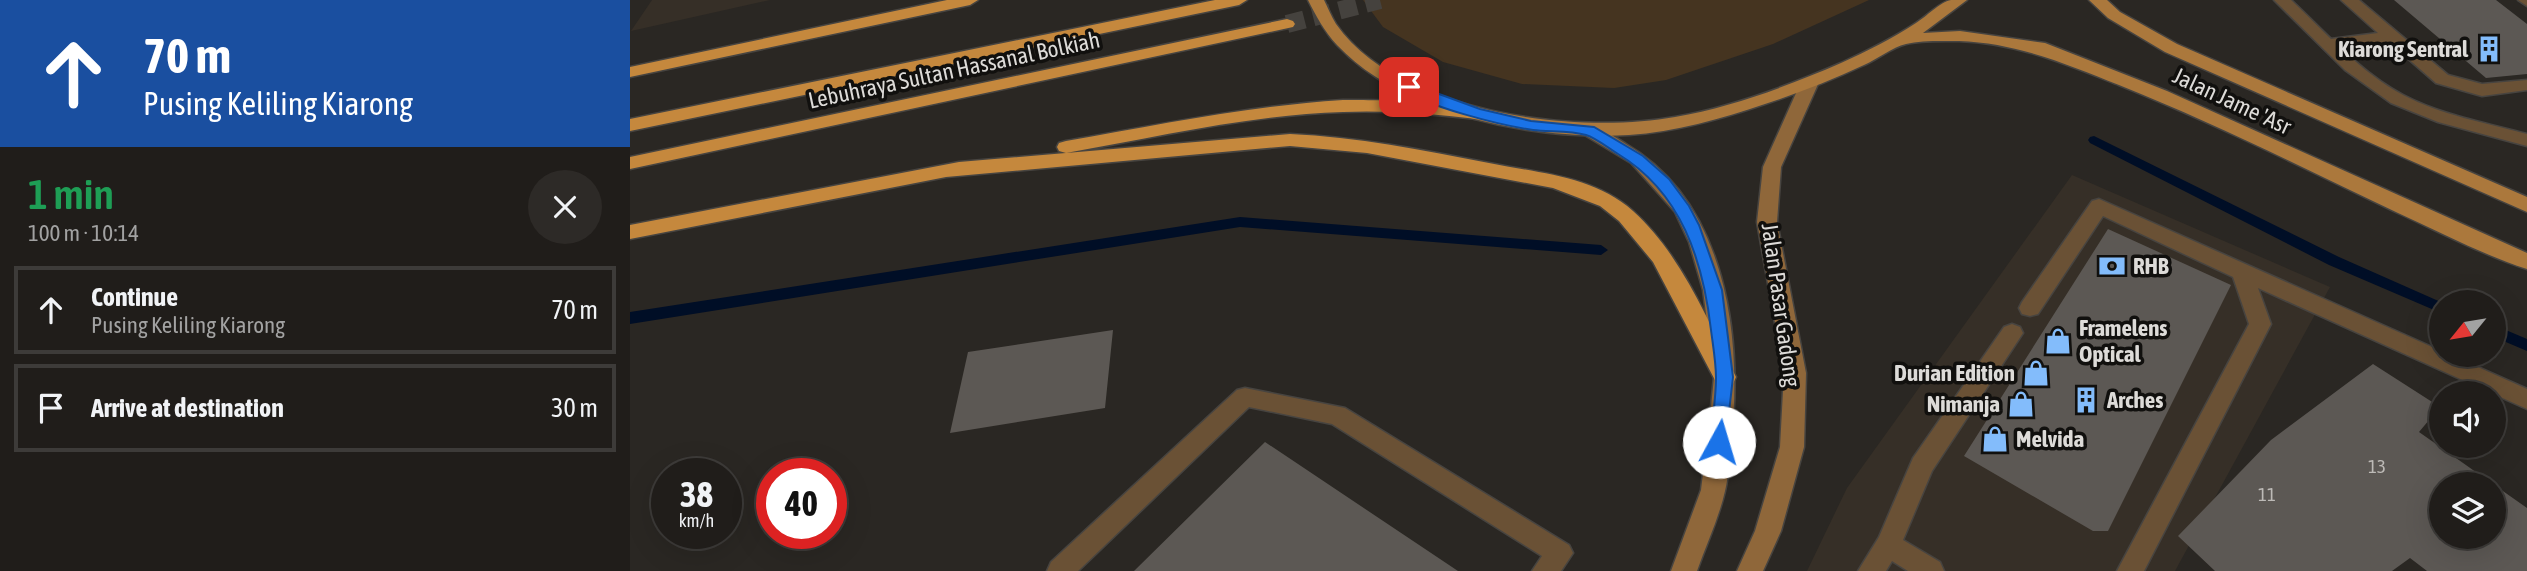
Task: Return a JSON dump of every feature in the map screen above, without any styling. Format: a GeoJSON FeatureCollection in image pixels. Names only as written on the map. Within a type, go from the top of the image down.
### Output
{"type":"FeatureCollection","features":[{"type":"Feature","properties":{"kind":"highway"},"geometry":{"type":"LineString","coordinates":[[848,24],[939,0]]}},
{"type":"Feature","properties":{"kind":"highway"},"geometry":{"type":"LineString","coordinates":[[630,72],[970,0]]}},
{"type":"Feature","properties":{"kind":"highway","name":"Lebuhraya Sultan Hassanal Bolkiah"},"geometry":{"type":"LineString","coordinates":[[630,125],[1239,0]]}},
{"type":"Feature","properties":{"kind":"highway","name":"Lebuhraya Sultan Hassanal Bolkiah"},"geometry":{"type":"LineString","coordinates":[[630,163],[1287,24]]}},
{"type":"Feature","properties":{"kind":"highway"},"geometry":{"type":"LineString","coordinates":[[630,232],[1256,114],[1341,106],[1416,107],[1477,113]]}},
{"type":"Feature","properties":{"kind":"highway"},"geometry":{"type":"LineString","coordinates":[[947,171],[1304,140],[1375,148],[1570,187],[1608,201],[1633,224],[1665,264],[1725,377]]}},
{"type":"Feature","properties":{"kind":"main road"},"geometry":{"type":"LineString","coordinates":[[1316,0],[1331,28],[1370,64],[1427,97],[1477,113],[1531,125],[1589,130],[1645,129],[1701,119],[1755,104],[1850,67],[1903,39],[1959,0]]}},
{"type":"Feature","properties":{"kind":"main road","name":"Jalan Jame 'Asr"},"geometry":{"type":"LineString","coordinates":[[2097,0],[2114,15],[2171,48],[2527,205]]}},
{"type":"Feature","properties":{"kind":"main road","name":"Jalan Jame 'Asr"},"geometry":{"type":"LineString","coordinates":[[1903,39],[1961,36],[2039,47],[2161,95],[2527,261]]}},
{"type":"Feature","properties":{"kind":"street"},"geometry":{"type":"LineString","coordinates":[[2282,0],[2364,77],[2398,99],[2437,114],[2527,140]]}},
{"type":"Feature","properties":{"kind":"street"},"geometry":{"type":"LineString","coordinates":[[2349,0],[2442,79],[2482,90],[2527,85]]}},
{"type":"Feature","properties":{"kind":"street"},"geometry":{"type":"LineString","coordinates":[[2329,44],[2391,37]]}},
{"type":"Feature","properties":{"kind":"street","name":"Jalan Pasar Gadong"},"geometry":{"type":"LineString","coordinates":[[1750,571],[1768,531],[1792,447],[1795,373],[1767,222],[1772,167],[1810,82]]}},
{"type":"Feature","properties":{"kind":"street"},"geometry":{"type":"LineString","coordinates":[[1589,130],[1638,159],[1663,183],[1684,209],[1699,242],[1714,290],[1725,377],[1713,490],[1684,571]]}},
{"type":"Feature","properties":{"kind":"street"},"geometry":{"type":"LineString","coordinates":[[2030,308],[2099,206],[2527,399]]}},
{"type":"Feature","properties":{"kind":"street"},"geometry":{"type":"LineString","coordinates":[[2130,571],[2260,324],[2242,272]]}},
{"type":"Feature","properties":{"kind":"street"},"geometry":{"type":"LineString","coordinates":[[1871,571],[1888,545],[1922,465],[2012,333]]}},
{"type":"Feature","properties":{"kind":"street"},"geometry":{"type":"LineString","coordinates":[[1060,571],[1245,397],[1337,415],[1560,552],[1545,571]]}},
{"type":"Feature","properties":{"kind":"street"},"geometry":{"type":"LineString","coordinates":[[1888,545],[1931,571]]}},
{"type":"Feature","properties":{"kind":"shaded area"},"geometry":{"type":"Polygon","coordinates":[[[652,0],[770,0],[631,31],[652,0]]]}},
{"type":"Feature","properties":{"kind":"shaded area"},"geometry":{"type":"Polygon","coordinates":[[[1363,0],[1869,0],[1773,44],[1666,80],[1614,88],[1522,84],[1443,62],[1383,27],[1363,0]]]}},
{"type":"Feature","properties":{"kind":"shaded area"},"geometry":{"type":"Polygon","coordinates":[[[2072,175],[2330,287],[2175,571],[1807,571],[1847,488],[2072,175]]]}},
{"type":"Feature","properties":{"kind":"building","name":"Kiarong Sentral"},"geometry":{"type":"Polygon","coordinates":[[[2394,0],[2496,0],[2527,24],[2527,74],[2486,78],[2394,0]]]}},
{"type":"Feature","properties":{"kind":"building","name":"Arches"},"geometry":{"type":"Polygon","coordinates":[[[2108,229],[2231,285],[2108,531],[2093,531],[1964,456],[2108,229]]]}},
{"type":"Feature","properties":{"kind":"building"},"geometry":{"type":"Polygon","coordinates":[[[1113,330],[1105,408],[950,433],[968,352],[1113,330]]]}},
{"type":"Feature","properties":{"kind":"building"},"geometry":{"type":"Polygon","coordinates":[[[2373,364],[2429,400],[2429,420],[2419,432],[2429,439],[2429,458],[2456,458],[2476,472],[2429,472],[2429,549],[2506,549],[2506,493],[2527,508],[2527,571],[2427,571],[2410,558],[2392,571],[2215,571],[2178,536],[2271,440],[2373,364]]]}},
{"type":"Feature","properties":{"kind":"building"},"geometry":{"type":"Polygon","coordinates":[[[1265,442],[1458,571],[1134,571],[1265,442]]]}},
{"type":"Feature","properties":{"kind":"waterway"},"geometry":{"type":"LineString","coordinates":[[2094,140],[2334,261],[2429,303]]}},
{"type":"Feature","properties":{"kind":"waterway"},"geometry":{"type":"LineString","coordinates":[[630,318],[1240,222],[1601,250]]}},
{"type":"Feature","properties":{"kind":"waterway"},"geometry":{"type":"LineString","coordinates":[[2506,336],[2527,345]]}},
{"type":"Feature","properties":{"kind":"tunnel"},"geometry":{"type":"LineString","coordinates":[[1287,24],[1380,0]]}},
{"type":"Feature","properties":{"kind":"place","name":"Kiarong Sentral"},"geometry":{"type":"Point","coordinates":[2489,49]}},
{"type":"Feature","properties":{"kind":"place","name":"RHB"},"geometry":{"type":"Point","coordinates":[2112,266]}},
{"type":"Feature","properties":{"kind":"place","name":"Framelens Optical"},"geometry":{"type":"Point","coordinates":[2058,341]}},
{"type":"Feature","properties":{"kind":"place","name":"Durian Edition"},"geometry":{"type":"Point","coordinates":[2036,373]}},
{"type":"Feature","properties":{"kind":"place","name":"Arches"},"geometry":{"type":"Point","coordinates":[2086,400]}},
{"type":"Feature","properties":{"kind":"place","name":"Nimanja"},"geometry":{"type":"Point","coordinates":[2021,404]}},
{"type":"Feature","properties":{"kind":"place","name":"Melvida"},"geometry":{"type":"Point","coordinates":[1995,439]}},
{"type":"Feature","properties":{"kind":"route"},"geometry":{"type":"LineString","coordinates":[[1409,87],[1427,97],[1477,113],[1531,125],[1589,130],[1638,159],[1663,183],[1684,209],[1692,225],[1714,290],[1725,377],[1719,442]]}}]}
